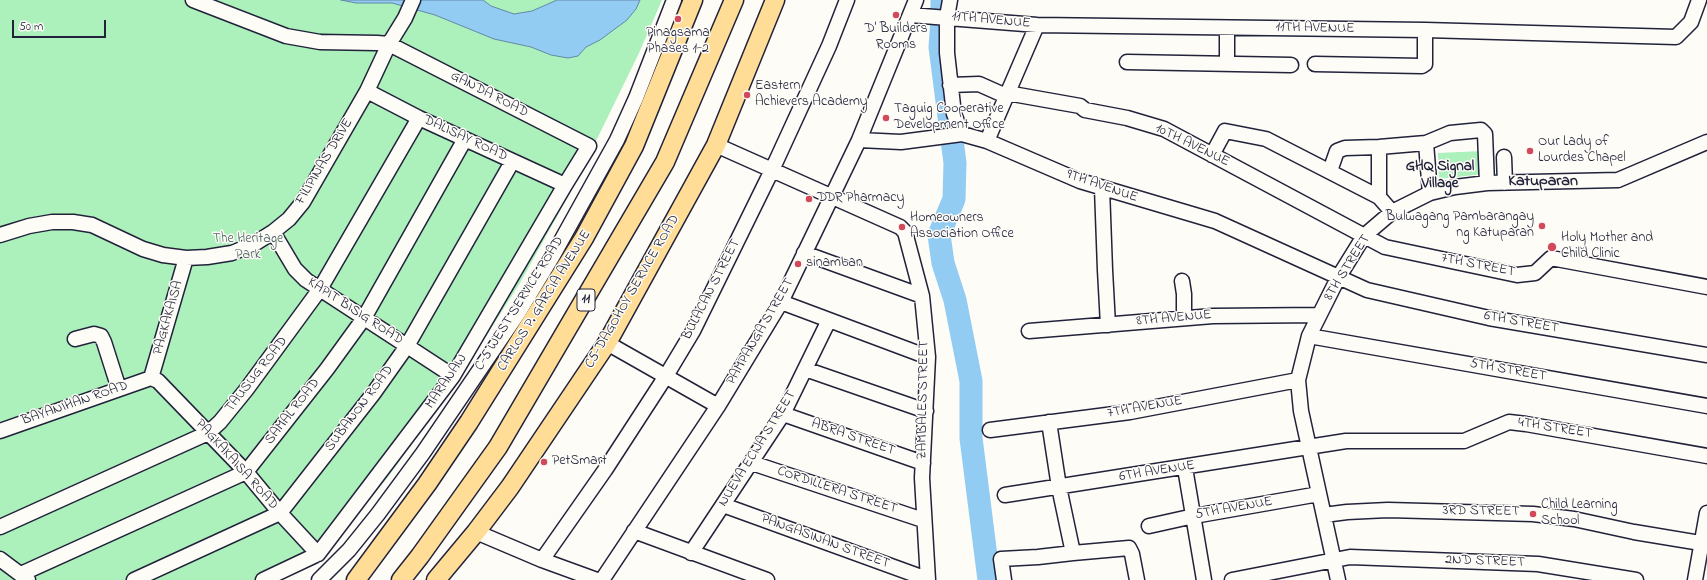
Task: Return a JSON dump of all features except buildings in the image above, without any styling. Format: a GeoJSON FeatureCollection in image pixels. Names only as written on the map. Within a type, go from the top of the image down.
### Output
{"type":"FeatureCollection","features":[{"type":"Feature","properties":{"kind":"main road","name":"CARLOS P. GARCIA AVENUE"},"geometry":{"type":"LineString","coordinates":[[356,580],[427,484],[469,422],[584,238],[634,146],[693,0]]}},
{"type":"Feature","properties":{"kind":"main road","name":"11"},"geometry":{"type":"LineString","coordinates":[[401,580],[498,448],[662,168],[734,0]]}},
{"type":"Feature","properties":{"kind":"main road","name":"C5-DAGOHOY SERVICE ROAD"},"geometry":{"type":"LineString","coordinates":[[436,580],[476,532],[510,487],[610,345],[716,145],[775,0]]}},
{"type":"Feature","properties":{"kind":"main road"},"geometry":{"type":"LineString","coordinates":[[347,580],[376,553]]}},
{"type":"Feature","properties":{"kind":"street"},"geometry":{"type":"LineString","coordinates":[[193,0],[286,36],[320,42],[389,44]]}},
{"type":"Feature","properties":{"kind":"street","name":"FILIPINAS DRIVE"},"geometry":{"type":"LineString","coordinates":[[0,236],[29,226],[52,222],[74,222],[92,225],[143,249],[186,258],[208,257],[232,253],[254,244],[273,232],[289,219],[303,202],[366,91],[413,0]]}},
{"type":"Feature","properties":{"kind":"street","name":"C-5 WEST SERVICE ROAD"},"geometry":{"type":"LineString","coordinates":[[319,580],[348,550],[378,514],[423,453],[515,317],[543,272],[616,140],[636,98],[674,0]]}},
{"type":"Feature","properties":{"kind":"street","name":"BULACAN STREET"},"geometry":{"type":"LineString","coordinates":[[542,560],[605,470],[666,376],[693,331],[772,170],[829,46],[847,0]]}},
{"type":"Feature","properties":{"kind":"street","name":"PAMPANGA STREET"},"geometry":{"type":"LineString","coordinates":[[602,580],[718,406],[781,302],[859,140],[916,0]]}},
{"type":"Feature","properties":{"kind":"street"},"geometry":{"type":"LineString","coordinates":[[950,0],[947,17],[947,53],[955,135]]}},
{"type":"Feature","properties":{"kind":"street","name":"11TH AVENUE"},"geometry":{"type":"LineString","coordinates":[[910,15],[1037,25],[1425,30],[1676,37],[1691,22],[1699,0]]}},
{"type":"Feature","properties":{"kind":"street"},"geometry":{"type":"LineString","coordinates":[[987,141],[1037,25]]}},
{"type":"Feature","properties":{"kind":"street"},"geometry":{"type":"LineString","coordinates":[[1227,28],[1227,63]]}},
{"type":"Feature","properties":{"kind":"street"},"geometry":{"type":"LineString","coordinates":[[1315,64],[1422,66],[1425,64],[1425,30]]}},
{"type":"Feature","properties":{"kind":"street","name":"GANDA ROAD"},"geometry":{"type":"LineString","coordinates":[[389,44],[589,146]]}},
{"type":"Feature","properties":{"kind":"street"},"geometry":{"type":"LineString","coordinates":[[1127,62],[1291,65]]}},
{"type":"Feature","properties":{"kind":"street","name":"10TH AVENUE"},"geometry":{"type":"LineString","coordinates":[[950,85],[979,84],[1006,94],[1080,106],[1085,110],[1127,118],[1164,129],[1364,236]]}},
{"type":"Feature","properties":{"kind":"street","name":"DALISAY ROAD"},"geometry":{"type":"LineString","coordinates":[[366,91],[512,162],[565,185]]}},
{"type":"Feature","properties":{"kind":"street","name":"TAUSUG ROAD"},"geometry":{"type":"LineString","coordinates":[[0,527],[208,433],[220,422],[246,390],[320,289],[419,118]]}},
{"type":"Feature","properties":{"kind":"street"},"geometry":{"type":"LineString","coordinates":[[1330,171],[1337,151],[1345,148],[1379,148],[1426,143],[1450,133],[1481,130],[1484,131],[1487,183]]}},
{"type":"Feature","properties":{"kind":"street"},"geometry":{"type":"LineString","coordinates":[[1212,154],[1223,133],[1227,132],[1266,139],[1379,197],[1392,212]]}},
{"type":"Feature","properties":{"kind":"street","name":"9TH AVENUE"},"geometry":{"type":"LineString","coordinates":[[859,140],[901,142],[955,135],[987,141],[1080,181],[1215,221],[1338,278]]}},
{"type":"Feature","properties":{"kind":"street","name":"SAMAL ROAD"},"geometry":{"type":"LineString","coordinates":[[24,577],[246,472],[327,369],[364,318],[465,139]]}},
{"type":"Feature","properties":{"kind":"street","name":"8TH STREET"},"geometry":{"type":"LineString","coordinates":[[1338,580],[1301,411],[1298,380],[1309,336],[1338,278],[1364,236],[1392,212],[1430,193],[1455,187],[1487,183],[1618,180],[1669,160],[1707,142]]}},
{"type":"Feature","properties":{"kind":"street"},"geometry":{"type":"LineString","coordinates":[[1426,143],[1430,193]]}},
{"type":"Feature","properties":{"kind":"street","name":"ZAMBALES STREET"},"geometry":{"type":"LineString","coordinates":[[716,145],[900,226],[905,232],[922,296],[928,357],[923,463],[923,520],[928,579]]}},
{"type":"Feature","properties":{"kind":"street","name":"MARANAW"},"geometry":{"type":"LineString","coordinates":[[263,580],[318,554],[453,376],[589,146]]}},
{"type":"Feature","properties":{"kind":"street"},"geometry":{"type":"LineString","coordinates":[[1379,148],[1379,197]]}},
{"type":"Feature","properties":{"kind":"street"},"geometry":{"type":"LineString","coordinates":[[1504,157],[1505,183]]}},
{"type":"Feature","properties":{"kind":"street","name":"SUBANON ROAD"},"geometry":{"type":"LineString","coordinates":[[134,580],[280,513],[373,394],[407,346],[512,162]]}},
{"type":"Feature","properties":{"kind":"street"},"geometry":{"type":"LineString","coordinates":[[1102,188],[1108,325]]}},
{"type":"Feature","properties":{"kind":"street","name":"KAPIT BISIG ROAD"},"geometry":{"type":"LineString","coordinates":[[273,232],[295,269],[306,280],[453,376]]}},
{"type":"Feature","properties":{"kind":"street","name":"7TH STREET"},"geometry":{"type":"LineString","coordinates":[[1364,236],[1385,247],[1518,275],[1535,273],[1551,258],[1707,287]]}},
{"type":"Feature","properties":{"kind":"street"},"geometry":{"type":"LineString","coordinates":[[804,253],[922,296]]}},
{"type":"Feature","properties":{"kind":"street","name":"PAGKAKAISA"},"geometry":{"type":"LineString","coordinates":[[151,378],[186,258]]}},
{"type":"Feature","properties":{"kind":"street","name":"6TH STREET"},"geometry":{"type":"LineString","coordinates":[[1338,278],[1367,290],[1489,318],[1707,355]]}},
{"type":"Feature","properties":{"kind":"street"},"geometry":{"type":"LineString","coordinates":[[1182,281],[1184,294],[1184,318]]}},
{"type":"Feature","properties":{"kind":"street"},"geometry":{"type":"LineString","coordinates":[[781,302],[928,357]]}},
{"type":"Feature","properties":{"kind":"street","name":"8TH AVENUE"},"geometry":{"type":"LineString","coordinates":[[1029,332],[1213,316],[1319,315]]}},
{"type":"Feature","properties":{"kind":"street","name":"NUEVA ECIJA STREET"},"geometry":{"type":"LineString","coordinates":[[691,553],[783,414],[829,320]]}},
{"type":"Feature","properties":{"kind":"street"},"geometry":{"type":"LineString","coordinates":[[75,339],[94,334],[101,336],[119,389]]}},
{"type":"Feature","properties":{"kind":"street","name":"5TH STREET"},"geometry":{"type":"LineString","coordinates":[[1309,336],[1707,406]]}},
{"type":"Feature","properties":{"kind":"street"},"geometry":{"type":"LineString","coordinates":[[610,345],[718,406]]}},
{"type":"Feature","properties":{"kind":"street"},"geometry":{"type":"LineString","coordinates":[[805,369],[926,410]]}},
{"type":"Feature","properties":{"kind":"street","name":"BAYANIHAN ROAD"},"geometry":{"type":"LineString","coordinates":[[0,431],[151,378]]}},
{"type":"Feature","properties":{"kind":"street","name":"PAGKAKAISA ROAD"},"geometry":{"type":"LineString","coordinates":[[151,378],[158,381],[246,472],[280,513],[318,554]]}},
{"type":"Feature","properties":{"kind":"street","name":"7TH AVENUE"},"geometry":{"type":"LineString","coordinates":[[990,430],[1130,412],[1298,380]]}},
{"type":"Feature","properties":{"kind":"street","name":"ABRA STREET"},"geometry":{"type":"LineString","coordinates":[[783,414],[923,463]]}},
{"type":"Feature","properties":{"kind":"street"},"geometry":{"type":"LineString","coordinates":[[1049,422],[1059,487],[1073,553]]}},
{"type":"Feature","properties":{"kind":"street","name":"4TH STREET"},"geometry":{"type":"LineString","coordinates":[[1309,447],[1346,441],[1464,441],[1509,422],[1707,456]]}},
{"type":"Feature","properties":{"kind":"street","name":"6TH AVENUE"},"geometry":{"type":"LineString","coordinates":[[1005,495],[1185,468],[1309,447]]}},
{"type":"Feature","properties":{"kind":"street","name":"CORDILLERA STREET"},"geometry":{"type":"LineString","coordinates":[[752,463],[923,520]]}},
{"type":"Feature","properties":{"kind":"street"},"geometry":{"type":"LineString","coordinates":[[1185,468],[1204,580]]}},
{"type":"Feature","properties":{"kind":"street","name":"5TH AVENUE"},"geometry":{"type":"LineString","coordinates":[[1150,526],[1194,516],[1319,494]]}},
{"type":"Feature","properties":{"kind":"street","name":"PANGASINAN STREET"},"geometry":{"type":"LineString","coordinates":[[723,504],[928,579]]}},
{"type":"Feature","properties":{"kind":"street","name":"3RD STREET"},"geometry":{"type":"LineString","coordinates":[[1324,515],[1388,510],[1533,514],[1574,519],[1634,532],[1705,544]]}},
{"type":"Feature","properties":{"kind":"street"},"geometry":{"type":"LineString","coordinates":[[1695,580],[1705,544],[1707,513]]}},
{"type":"Feature","properties":{"kind":"street"},"geometry":{"type":"LineString","coordinates":[[476,532],[542,560],[597,580]]}},
{"type":"Feature","properties":{"kind":"street"},"geometry":{"type":"LineString","coordinates":[[634,532],[767,580]]}},
{"type":"Feature","properties":{"kind":"street"},"geometry":{"type":"LineString","coordinates":[[1004,580],[1001,559],[1129,548],[1132,554],[1137,580]]}},
{"type":"Feature","properties":{"kind":"street","name":"2ND STREET"},"geometry":{"type":"LineString","coordinates":[[1232,580],[1333,559],[1350,557],[1538,564],[1636,580]]}},
{"type":"Feature","properties":{"kind":"street"},"geometry":{"type":"LineString","coordinates":[[0,559],[24,577]]}},
{"type":"Feature","properties":{"kind":"green space","name":"The Heritage Park"},"geometry":{"type":"Polygon","coordinates":[[[0,0],[662,0],[639,53],[575,184],[520,283],[458,380],[388,477],[318,562],[279,580],[0,580],[0,0]]]}},
{"type":"Feature","properties":{"kind":"green space"},"geometry":{"type":"Polygon","coordinates":[[[1482,151],[1483,174],[1439,179],[1438,153],[1482,151]]]}},
{"type":"Feature","properties":{"kind":"water"},"geometry":{"type":"Polygon","coordinates":[[[341,0],[483,0],[491,6],[514,14],[532,11],[557,0],[640,0],[636,9],[627,20],[600,40],[586,47],[578,56],[568,58],[551,55],[531,47],[494,39],[435,15],[392,3],[356,3],[341,0]]]}},
{"type":"Feature","properties":{"kind":"waterway"},"geometry":{"type":"LineString","coordinates":[[942,0],[942,17]]}},
{"type":"Feature","properties":{"kind":"waterway"},"geometry":{"type":"LineString","coordinates":[[942,19],[940,47],[955,163],[954,199],[939,235],[943,263],[955,300],[971,381],[971,438],[989,580]]}},
{"type":"Feature","properties":{"kind":"place","name":"D' Builders Rooms"},"geometry":{"type":"Point","coordinates":[896,15]}},
{"type":"Feature","properties":{"kind":"place","name":"Pinagsama Phases 1-2"},"geometry":{"type":"Point","coordinates":[678,19]}},
{"type":"Feature","properties":{"kind":"place","name":"Eastern Achievers Academy"},"geometry":{"type":"Point","coordinates":[747,95]}},
{"type":"Feature","properties":{"kind":"place","name":"Taguig Cooperative Development Office"},"geometry":{"type":"Point","coordinates":[886,118]}},
{"type":"Feature","properties":{"kind":"place","name":"Our Lady of Lourdes Chapel"},"geometry":{"type":"Point","coordinates":[1530,151]}},
{"type":"Feature","properties":{"kind":"place","name":"DDR Pharmacy"},"geometry":{"type":"Point","coordinates":[809,199]}},
{"type":"Feature","properties":{"kind":"place","name":"Bulwagang Pambarangay ng Katuparan"},"geometry":{"type":"Point","coordinates":[1542,226]}},
{"type":"Feature","properties":{"kind":"place","name":"Homeowners Association Office"},"geometry":{"type":"Point","coordinates":[902,227]}},
{"type":"Feature","properties":{"kind":"place","name":"Holy Mother and Child Clinic"},"geometry":{"type":"Point","coordinates":[1552,247]}},
{"type":"Feature","properties":{"kind":"place","name":"sinamban"},"geometry":{"type":"Point","coordinates":[798,264]}},
{"type":"Feature","properties":{"kind":"place","name":"PetSmart"},"geometry":{"type":"Point","coordinates":[544,462]}},
{"type":"Feature","properties":{"kind":"place","name":"Child Learning School"},"geometry":{"type":"Point","coordinates":[1533,514]}},
{"type":"Feature","properties":{"kind":"district","name":"GHQ Signal Village"},"geometry":{"type":"Point","coordinates":[1440,176]}},
{"type":"Feature","properties":{"kind":"district","name":"Katuparan"},"geometry":{"type":"Point","coordinates":[1543,182]}}]}
